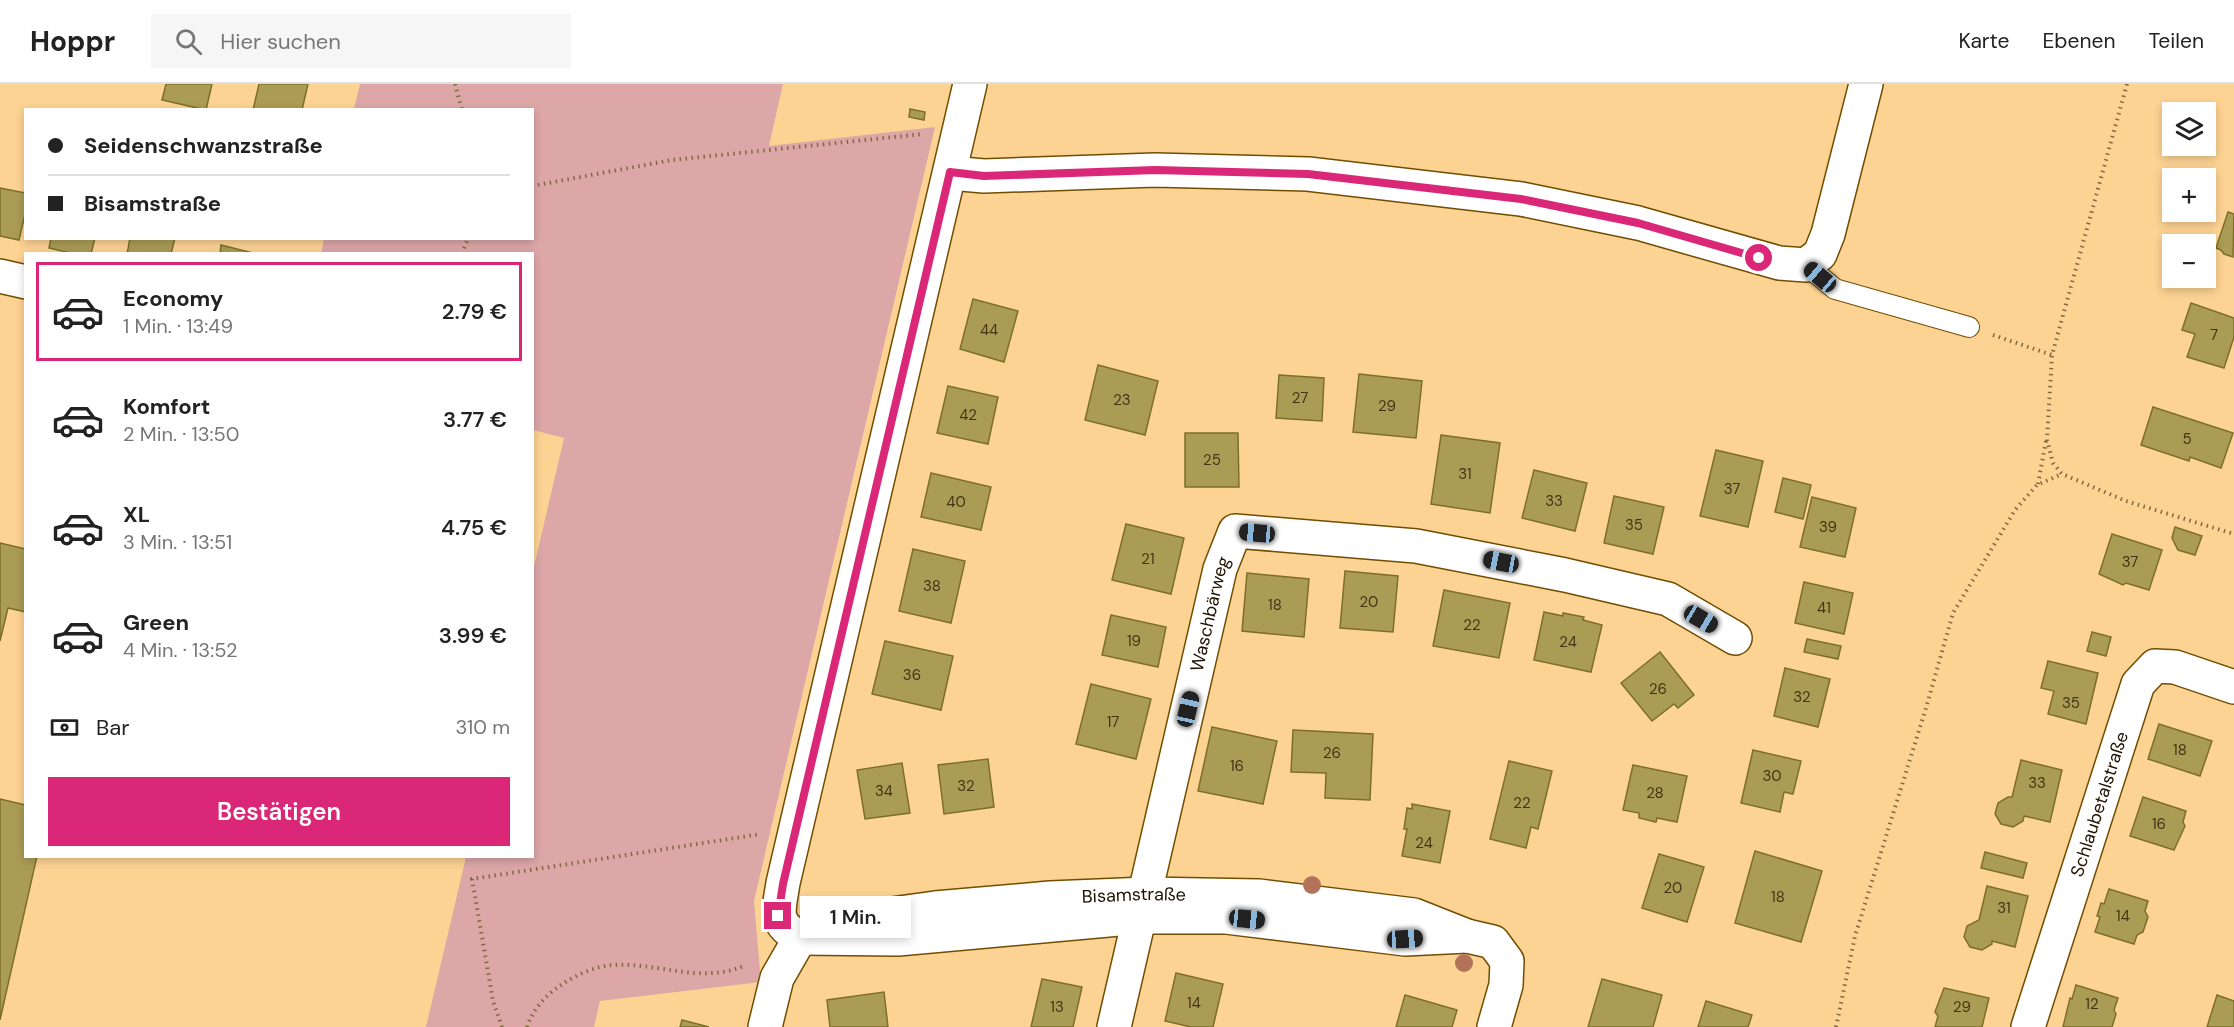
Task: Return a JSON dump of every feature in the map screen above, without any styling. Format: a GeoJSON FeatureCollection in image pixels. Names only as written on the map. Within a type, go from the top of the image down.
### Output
{"type":"FeatureCollection","features":[{"type":"Feature","properties":{"kind":"street"},"geometry":{"type":"LineString","coordinates":[[765,1027],[777,978],[800,938],[786,930],[778,916],[783,884],[970,84]]}},
{"type":"Feature","properties":{"kind":"street"},"geometry":{"type":"LineString","coordinates":[[950,172],[984,176],[1155,170],[1331,176],[1521,199],[1638,223],[1779,264],[1806,265],[1820,254],[1828,234],[1866,84]]}},
{"type":"Feature","properties":{"kind":"street"},"geometry":{"type":"LineString","coordinates":[[0,276],[24,282]]}},
{"type":"Feature","properties":{"kind":"street","name":"Waschbärweg"},"geometry":{"type":"LineString","coordinates":[[1114,1027],[1220,569],[1235,531],[1416,546],[1565,575],[1668,599],[1735,638]]}},
{"type":"Feature","properties":{"kind":"street","name":"Schlaubetalstraße"},"geometry":{"type":"LineString","coordinates":[[2028,1027],[2138,684],[2155,666],[2175,668],[2234,687]]}},
{"type":"Feature","properties":{"kind":"street","name":"Bisamstraße"},"geometry":{"type":"LineString","coordinates":[[800,938],[898,939],[1143,906],[1405,939],[1467,936],[1493,942],[1507,962],[1506,985],[1494,1027]]}},
{"type":"Feature","properties":{"kind":"lane"},"geometry":{"type":"LineString","coordinates":[[1806,265],[1835,289],[1969,327]]}},
{"type":"Feature","properties":{"kind":"path"},"geometry":{"type":"LineString","coordinates":[[454,84],[461,108]]}},
{"type":"Feature","properties":{"kind":"path"},"geometry":{"type":"LineString","coordinates":[[2037,485],[2047,440],[2052,355],[2127,84]]}},
{"type":"Feature","properties":{"kind":"path"},"geometry":{"type":"LineString","coordinates":[[534,186],[672,160],[959,130]]}},
{"type":"Feature","properties":{"kind":"path"},"geometry":{"type":"LineString","coordinates":[[1969,327],[2052,355]]}},
{"type":"Feature","properties":{"kind":"path"},"geometry":{"type":"LineString","coordinates":[[2047,440],[2053,463],[2062,474],[2126,501],[2234,534]]}},
{"type":"Feature","properties":{"kind":"path"},"geometry":{"type":"LineString","coordinates":[[1836,1027],[1855,936],[1926,708],[1953,612],[2015,510],[2037,485],[2062,474]]}},
{"type":"Feature","properties":{"kind":"path"},"geometry":{"type":"LineString","coordinates":[[502,1027],[493,1001],[472,879],[797,828]]}},
{"type":"Feature","properties":{"kind":"path"},"geometry":{"type":"LineString","coordinates":[[527,1027],[529,1020],[549,992],[578,974],[612,965],[682,973],[716,974],[752,962]]}},
{"type":"Feature","properties":{"kind":"shaded area"},"geometry":{"type":"Polygon","coordinates":[[[360,84],[783,84],[769,146],[935,127],[754,901],[761,982],[600,1001],[594,1027],[426,1027],[466,858],[534,858],[534,567],[564,438],[534,430],[534,252],[321,252],[324,240],[534,240],[534,108],[354,108],[360,84]]]}},
{"type":"Feature","properties":{"kind":"building"},"geometry":{"type":"Polygon","coordinates":[[[166,84],[212,84],[206,108],[162,100],[166,84]]]}},
{"type":"Feature","properties":{"kind":"building"},"geometry":{"type":"Polygon","coordinates":[[[259,84],[308,84],[302,108],[253,108],[259,84]]]}},
{"type":"Feature","properties":{"kind":"building"},"geometry":{"type":"Polygon","coordinates":[[[910,109],[925,112],[924,120],[909,117],[910,109]]]}},
{"type":"Feature","properties":{"kind":"building"},"geometry":{"type":"Polygon","coordinates":[[[0,188],[24,193],[24,219],[19,240],[0,236],[0,188]]]}},
{"type":"Feature","properties":{"kind":"building"},"geometry":{"type":"Polygon","coordinates":[[[2228,212],[2234,214],[2233,257],[2216,248],[2228,212]]]}},
{"type":"Feature","properties":{"kind":"building"},"geometry":{"type":"Polygon","coordinates":[[[51,240],[94,240],[92,252],[66,252],[49,248],[51,240]]]}},
{"type":"Feature","properties":{"kind":"building"},"geometry":{"type":"Polygon","coordinates":[[[130,240],[174,240],[172,252],[127,252],[130,240]]]}},
{"type":"Feature","properties":{"kind":"building"},"geometry":{"type":"Polygon","coordinates":[[[221,245],[249,252],[220,252],[221,245]]]}},
{"type":"Feature","properties":{"kind":"building"},"geometry":{"type":"Polygon","coordinates":[[[973,299],[1018,311],[1004,362],[960,349],[973,299]]]}},
{"type":"Feature","properties":{"kind":"building"},"geometry":{"type":"Polygon","coordinates":[[[2191,303],[2234,318],[2234,337],[2224,368],[2187,357],[2195,334],[2182,330],[2191,303]]]}},
{"type":"Feature","properties":{"kind":"building"},"geometry":{"type":"Polygon","coordinates":[[[1098,365],[1158,381],[1145,435],[1085,420],[1098,365]]]}},
{"type":"Feature","properties":{"kind":"building"},"geometry":{"type":"Polygon","coordinates":[[[1359,374],[1422,381],[1416,438],[1353,432],[1359,374]]]}},
{"type":"Feature","properties":{"kind":"building"},"geometry":{"type":"Polygon","coordinates":[[[1279,375],[1324,378],[1322,421],[1276,418],[1279,375]]]}},
{"type":"Feature","properties":{"kind":"building"},"geometry":{"type":"Polygon","coordinates":[[[948,386],[998,397],[988,444],[937,433],[948,386]]]}},
{"type":"Feature","properties":{"kind":"building"},"geometry":{"type":"Polygon","coordinates":[[[2153,407],[2233,433],[2221,468],[2190,457],[2189,461],[2141,445],[2153,407]]]}},
{"type":"Feature","properties":{"kind":"building"},"geometry":{"type":"Polygon","coordinates":[[[1185,433],[1238,433],[1239,487],[1185,487],[1185,433]]]}},
{"type":"Feature","properties":{"kind":"building"},"geometry":{"type":"Polygon","coordinates":[[[1441,435],[1500,443],[1490,513],[1431,504],[1441,435]]]}},
{"type":"Feature","properties":{"kind":"building"},"geometry":{"type":"Polygon","coordinates":[[[1716,450],[1763,461],[1748,527],[1700,516],[1716,450]]]}},
{"type":"Feature","properties":{"kind":"building"},"geometry":{"type":"Polygon","coordinates":[[[1534,470],[1587,483],[1575,531],[1522,518],[1534,470]]]}},
{"type":"Feature","properties":{"kind":"building"},"geometry":{"type":"Polygon","coordinates":[[[931,473],[991,487],[981,530],[921,517],[931,473]]]}},
{"type":"Feature","properties":{"kind":"building"},"geometry":{"type":"Polygon","coordinates":[[[1783,478],[1811,485],[1803,519],[1775,512],[1783,478]]]}},
{"type":"Feature","properties":{"kind":"building"},"geometry":{"type":"Polygon","coordinates":[[[1614,496],[1664,507],[1653,554],[1604,543],[1614,496]]]}},
{"type":"Feature","properties":{"kind":"building"},"geometry":{"type":"Polygon","coordinates":[[[1812,497],[1856,508],[1845,557],[1800,547],[1812,497]]]}},
{"type":"Feature","properties":{"kind":"building"},"geometry":{"type":"Polygon","coordinates":[[[1126,524],[1184,538],[1171,594],[1112,580],[1126,524]]]}},
{"type":"Feature","properties":{"kind":"building"},"geometry":{"type":"Polygon","coordinates":[[[2175,527],[2202,536],[2195,555],[2178,550],[2172,538],[2175,527]]]}},
{"type":"Feature","properties":{"kind":"building"},"geometry":{"type":"Polygon","coordinates":[[[2112,534],[2162,550],[2149,590],[2126,583],[2123,585],[2099,574],[2112,534]]]}},
{"type":"Feature","properties":{"kind":"building"},"geometry":{"type":"Polygon","coordinates":[[[0,543],[24,549],[24,612],[8,608],[0,641],[0,543]]]}},
{"type":"Feature","properties":{"kind":"building"},"geometry":{"type":"Polygon","coordinates":[[[913,549],[965,561],[951,623],[899,611],[913,549]]]}},
{"type":"Feature","properties":{"kind":"building"},"geometry":{"type":"Polygon","coordinates":[[[1345,571],[1398,576],[1393,632],[1340,628],[1345,571]]]}},
{"type":"Feature","properties":{"kind":"building"},"geometry":{"type":"Polygon","coordinates":[[[1247,573],[1309,579],[1304,637],[1242,631],[1247,573]]]}},
{"type":"Feature","properties":{"kind":"building"},"geometry":{"type":"Polygon","coordinates":[[[1804,582],[1853,593],[1844,634],[1795,623],[1804,582]]]}},
{"type":"Feature","properties":{"kind":"building"},"geometry":{"type":"Polygon","coordinates":[[[1444,590],[1510,603],[1499,658],[1433,646],[1444,590]]]}},
{"type":"Feature","properties":{"kind":"building"},"geometry":{"type":"Polygon","coordinates":[[[1544,612],[1584,617],[1583,620],[1602,625],[1591,672],[1534,660],[1544,612]]]}},
{"type":"Feature","properties":{"kind":"building"},"geometry":{"type":"Polygon","coordinates":[[[1111,615],[1166,627],[1158,667],[1102,655],[1111,615]]]}},
{"type":"Feature","properties":{"kind":"building"},"geometry":{"type":"Polygon","coordinates":[[[2092,632],[2111,637],[2106,656],[2087,651],[2092,632]]]}},
{"type":"Feature","properties":{"kind":"building"},"geometry":{"type":"Polygon","coordinates":[[[1807,639],[1841,646],[1838,659],[1804,652],[1807,639]]]}},
{"type":"Feature","properties":{"kind":"building"},"geometry":{"type":"Polygon","coordinates":[[[885,641],[953,656],[941,710],[872,694],[885,641]]]}},
{"type":"Feature","properties":{"kind":"building"},"geometry":{"type":"Polygon","coordinates":[[[1660,652],[1694,695],[1678,708],[1674,704],[1652,721],[1621,683],[1660,652]]]}},
{"type":"Feature","properties":{"kind":"building"},"geometry":{"type":"Polygon","coordinates":[[[2048,661],[2098,673],[2086,724],[2048,714],[2054,691],[2041,688],[2048,661]]]}},
{"type":"Feature","properties":{"kind":"building"},"geometry":{"type":"Polygon","coordinates":[[[1785,668],[1830,679],[1818,727],[1774,716],[1785,668]]]}},
{"type":"Feature","properties":{"kind":"building"},"geometry":{"type":"Polygon","coordinates":[[[1091,684],[1151,699],[1136,759],[1076,744],[1091,684]]]}},
{"type":"Feature","properties":{"kind":"building"},"geometry":{"type":"Polygon","coordinates":[[[2159,724],[2212,741],[2200,776],[2148,759],[2159,724]]]}},
{"type":"Feature","properties":{"kind":"building"},"geometry":{"type":"Polygon","coordinates":[[[1212,727],[1277,741],[1263,804],[1198,791],[1212,727]]]}},
{"type":"Feature","properties":{"kind":"building"},"geometry":{"type":"Polygon","coordinates":[[[1293,730],[1373,734],[1370,800],[1325,798],[1326,773],[1291,772],[1293,730]]]}},
{"type":"Feature","properties":{"kind":"building"},"geometry":{"type":"Polygon","coordinates":[[[1753,750],[1801,761],[1793,794],[1784,792],[1780,812],[1741,803],[1753,750]]]}},
{"type":"Feature","properties":{"kind":"building"},"geometry":{"type":"Polygon","coordinates":[[[988,759],[994,807],[944,814],[938,765],[988,759]]]}},
{"type":"Feature","properties":{"kind":"building"},"geometry":{"type":"Polygon","coordinates":[[[2021,760],[2062,770],[2050,822],[2024,816],[2023,821],[2013,827],[2001,824],[1995,814],[1998,803],[2012,797],[2021,760]]]}},
{"type":"Feature","properties":{"kind":"building"},"geometry":{"type":"Polygon","coordinates":[[[1509,761],[1552,771],[1538,829],[1531,827],[1526,848],[1490,839],[1509,761]]]}},
{"type":"Feature","properties":{"kind":"building"},"geometry":{"type":"Polygon","coordinates":[[[902,763],[910,813],[865,819],[857,770],[902,763]]]}},
{"type":"Feature","properties":{"kind":"building"},"geometry":{"type":"Polygon","coordinates":[[[1633,765],[1687,776],[1677,822],[1657,818],[1656,822],[1639,818],[1639,813],[1623,810],[1633,765]]]}},
{"type":"Feature","properties":{"kind":"building"},"geometry":{"type":"Polygon","coordinates":[[[2143,797],[2186,811],[2183,822],[2185,826],[2174,850],[2130,836],[2143,797]]]}},
{"type":"Feature","properties":{"kind":"building"},"geometry":{"type":"Polygon","coordinates":[[[0,799],[24,805],[24,858],[37,858],[0,1020],[0,799]]]}},
{"type":"Feature","properties":{"kind":"building"},"geometry":{"type":"Polygon","coordinates":[[[1412,804],[1450,811],[1440,863],[1402,856],[1407,829],[1404,829],[1407,808],[1412,809],[1412,804]]]}},
{"type":"Feature","properties":{"kind":"building"},"geometry":{"type":"Polygon","coordinates":[[[1755,851],[1822,871],[1801,942],[1735,923],[1755,851]]]}},
{"type":"Feature","properties":{"kind":"building"},"geometry":{"type":"Polygon","coordinates":[[[1985,852],[2027,863],[2023,878],[1981,868],[1985,852]]]}},
{"type":"Feature","properties":{"kind":"building"},"geometry":{"type":"Polygon","coordinates":[[[1659,854],[1704,867],[1687,922],[1642,908],[1659,854]]]}},
{"type":"Feature","properties":{"kind":"building"},"geometry":{"type":"Polygon","coordinates":[[[1987,886],[2028,896],[2015,947],[1992,941],[1992,944],[1982,950],[1970,947],[1964,937],[1967,926],[1979,920],[1987,886]]]}},
{"type":"Feature","properties":{"kind":"building"},"geometry":{"type":"Polygon","coordinates":[[[2109,889],[2148,901],[2145,911],[2148,917],[2143,932],[2137,935],[2134,944],[2095,932],[2100,917],[2097,916],[2101,903],[2104,904],[2109,889]]]}},
{"type":"Feature","properties":{"kind":"building"},"geometry":{"type":"Polygon","coordinates":[[[1176,973],[1223,984],[1213,1027],[1191,1027],[1165,1021],[1176,973]]]}},
{"type":"Feature","properties":{"kind":"building"},"geometry":{"type":"Polygon","coordinates":[[[1042,979],[1082,987],[1073,1027],[1031,1027],[1042,979]]]}},
{"type":"Feature","properties":{"kind":"building"},"geometry":{"type":"Polygon","coordinates":[[[1602,979],[1662,995],[1653,1027],[1588,1027],[1602,979]]]}},
{"type":"Feature","properties":{"kind":"building"},"geometry":{"type":"Polygon","coordinates":[[[2076,985],[2118,998],[2112,1027],[2063,1027],[2070,998],[2072,999],[2076,985]]]}},
{"type":"Feature","properties":{"kind":"building"},"geometry":{"type":"Polygon","coordinates":[[[1944,988],[1989,998],[1982,1027],[1935,1027],[1938,1016],[1935,1012],[1944,988]]]}},
{"type":"Feature","properties":{"kind":"building"},"geometry":{"type":"Polygon","coordinates":[[[884,992],[888,1027],[830,1027],[827,1000],[884,992]]]}},
{"type":"Feature","properties":{"kind":"building"},"geometry":{"type":"Polygon","coordinates":[[[1405,995],[1457,1010],[1452,1027],[1396,1027],[1405,995]]]}},
{"type":"Feature","properties":{"kind":"building"},"geometry":{"type":"Polygon","coordinates":[[[2217,995],[2234,1001],[2234,1027],[2207,1027],[2217,995]]]}},
{"type":"Feature","properties":{"kind":"building"},"geometry":{"type":"Polygon","coordinates":[[[1706,1001],[1752,1015],[1748,1027],[1698,1027],[1706,1001]]]}},
{"type":"Feature","properties":{"kind":"building"},"geometry":{"type":"Polygon","coordinates":[[[682,1020],[709,1027],[680,1027],[682,1020]]]}},
{"type":"Feature","properties":{"kind":"route"},"geometry":{"type":"LineString","coordinates":[[778,916],[783,884],[950,172],[984,176],[1155,170],[1308,174],[1461,190],[1521,199],[1638,223],[1759,258]]}}]}
